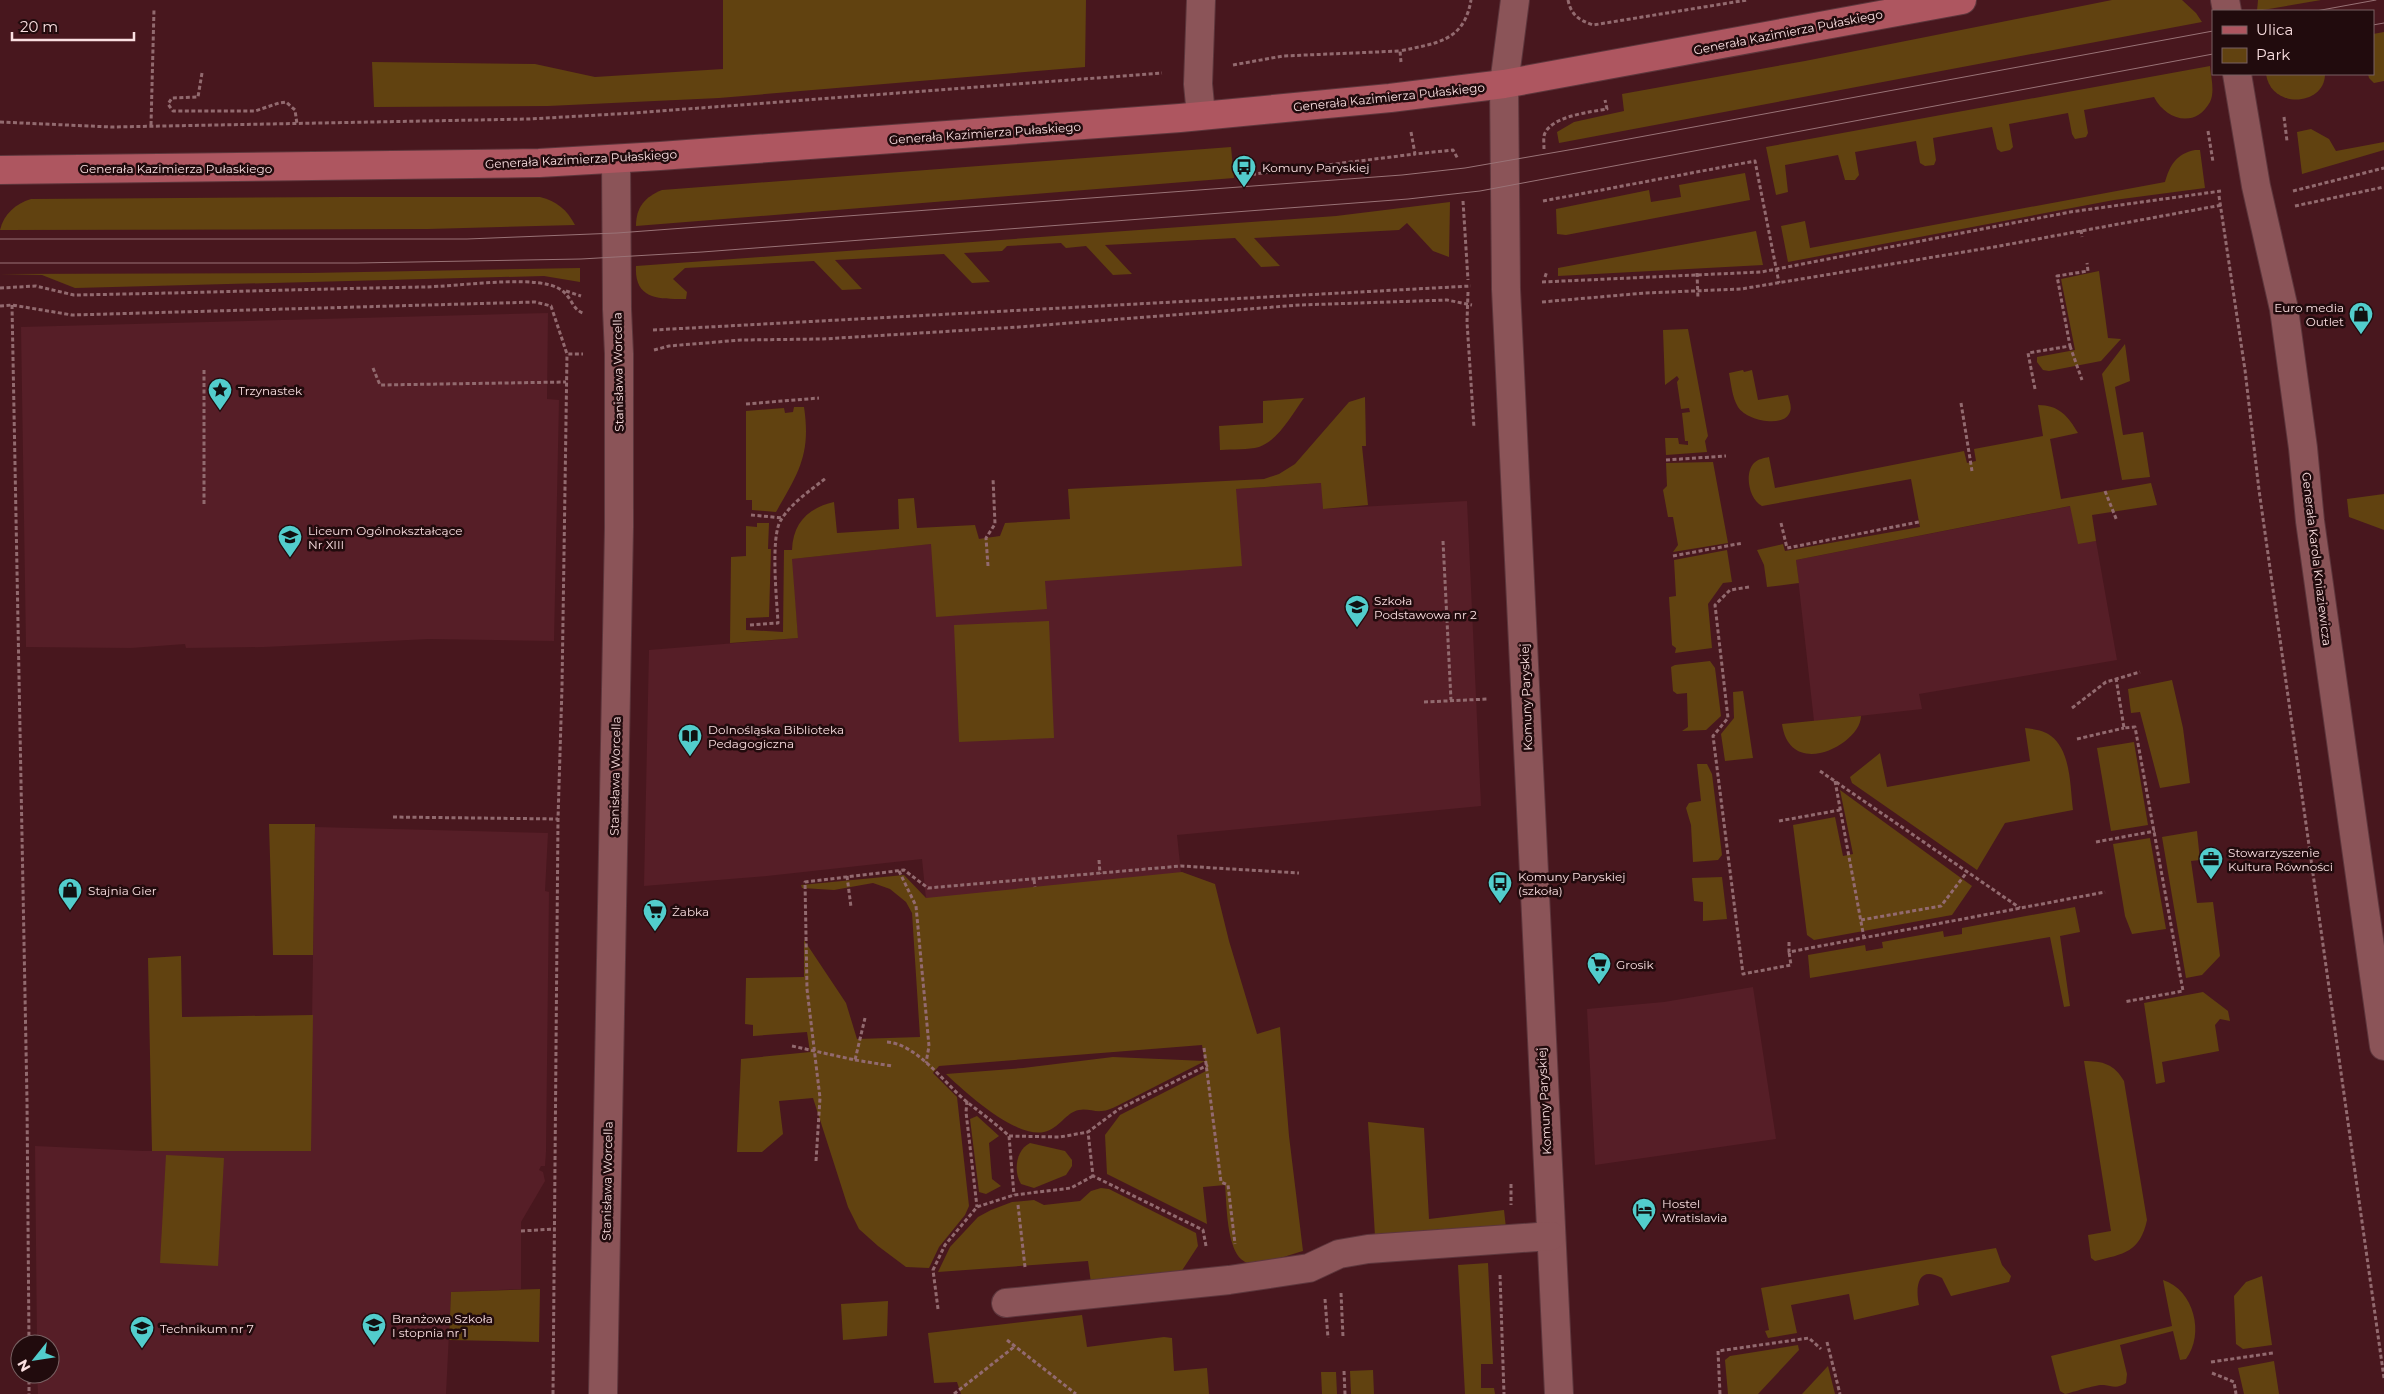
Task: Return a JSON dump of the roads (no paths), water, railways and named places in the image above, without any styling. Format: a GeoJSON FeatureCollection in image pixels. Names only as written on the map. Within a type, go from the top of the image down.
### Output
{"type":"FeatureCollection","features":[{"type":"Feature","properties":{"kind":"main road","name":"Generała Kazimierza Pułaskiego"},"geometry":{"type":"LineString","coordinates":[[0,170],[353,167],[539,163],[616,159],[1201,115],[1390,98],[1504,84],[1962,0]]}},
{"type":"Feature","properties":{"kind":"street"},"geometry":{"type":"LineString","coordinates":[[1201,0],[1198,84],[1201,115]]}},
{"type":"Feature","properties":{"kind":"street","name":"Komuny Paryskiej"},"geometry":{"type":"LineString","coordinates":[[1515,0],[1504,84],[1506,289],[1558,1394]]}},
{"type":"Feature","properties":{"kind":"street","name":"Generała Karola Kniaziewicza"},"geometry":{"type":"LineString","coordinates":[[2237,75],[2256,186],[2284,309],[2312,530],[2384,1046]]}},
{"type":"Feature","properties":{"kind":"street","name":"Stanisława Worcella"},"geometry":{"type":"LineString","coordinates":[[603,1394],[617,683],[619,354],[616,159]]}},
{"type":"Feature","properties":{"kind":"street"},"geometry":{"type":"LineString","coordinates":[[1017,1301],[1221,1281],[1309,1268],[1340,1254],[1368,1249],[1551,1236]]}},
{"type":"Feature","properties":{"kind":"tram line"},"geometry":{"type":"LineString","coordinates":[[2321,10],[2376,0]]}},
{"type":"Feature","properties":{"kind":"tram line"},"geometry":{"type":"LineString","coordinates":[[2374,25],[2384,23]]}},
{"type":"Feature","properties":{"kind":"tram line"},"geometry":{"type":"LineString","coordinates":[[0,239],[467,239],[617,233],[1402,175],[1465,168],[1580,148],[2212,31]]}},
{"type":"Feature","properties":{"kind":"tram line"},"geometry":{"type":"LineString","coordinates":[[0,263],[357,263],[581,259],[702,252],[1408,199],[1480,191],[2212,54]]}},
{"type":"Feature","properties":{"kind":"place","name":"Komuny Paryskiej"},"geometry":{"type":"Point","coordinates":[1244,188]}},
{"type":"Feature","properties":{"kind":"place","name":"Euro media Outlet"},"geometry":{"type":"Point","coordinates":[2361,335]}},
{"type":"Feature","properties":{"kind":"place","name":"Trzynastek"},"geometry":{"type":"Point","coordinates":[220,411]}},
{"type":"Feature","properties":{"kind":"place","name":"Liceum Ogólnokształcące Nr XIII"},"geometry":{"type":"Point","coordinates":[290,558]}},
{"type":"Feature","properties":{"kind":"place","name":"Szkoła Podstawowa nr 2"},"geometry":{"type":"Point","coordinates":[1357,628]}},
{"type":"Feature","properties":{"kind":"place","name":"Dolnośląska Biblioteka Pedagogiczna"},"geometry":{"type":"Point","coordinates":[690,757]}},
{"type":"Feature","properties":{"kind":"place","name":"Stowarzyszenie Kultura Równości"},"geometry":{"type":"Point","coordinates":[2211,880]}},
{"type":"Feature","properties":{"kind":"place","name":"Komuny Paryskiej (szkoła)"},"geometry":{"type":"Point","coordinates":[1500,904]}},
{"type":"Feature","properties":{"kind":"place","name":"Stajnia Gier"},"geometry":{"type":"Point","coordinates":[70,911]}},
{"type":"Feature","properties":{"kind":"place","name":"Żabka"},"geometry":{"type":"Point","coordinates":[655,932]}},
{"type":"Feature","properties":{"kind":"place","name":"Grosik"},"geometry":{"type":"Point","coordinates":[1599,985]}},
{"type":"Feature","properties":{"kind":"place","name":"Hostel Wratislavia"},"geometry":{"type":"Point","coordinates":[1644,1231]}},
{"type":"Feature","properties":{"kind":"place","name":"Branżowa Szkoła I stopnia nr 1"},"geometry":{"type":"Point","coordinates":[374,1346]}},
{"type":"Feature","properties":{"kind":"place","name":"Technikum nr 7"},"geometry":{"type":"Point","coordinates":[142,1349]}}]}
